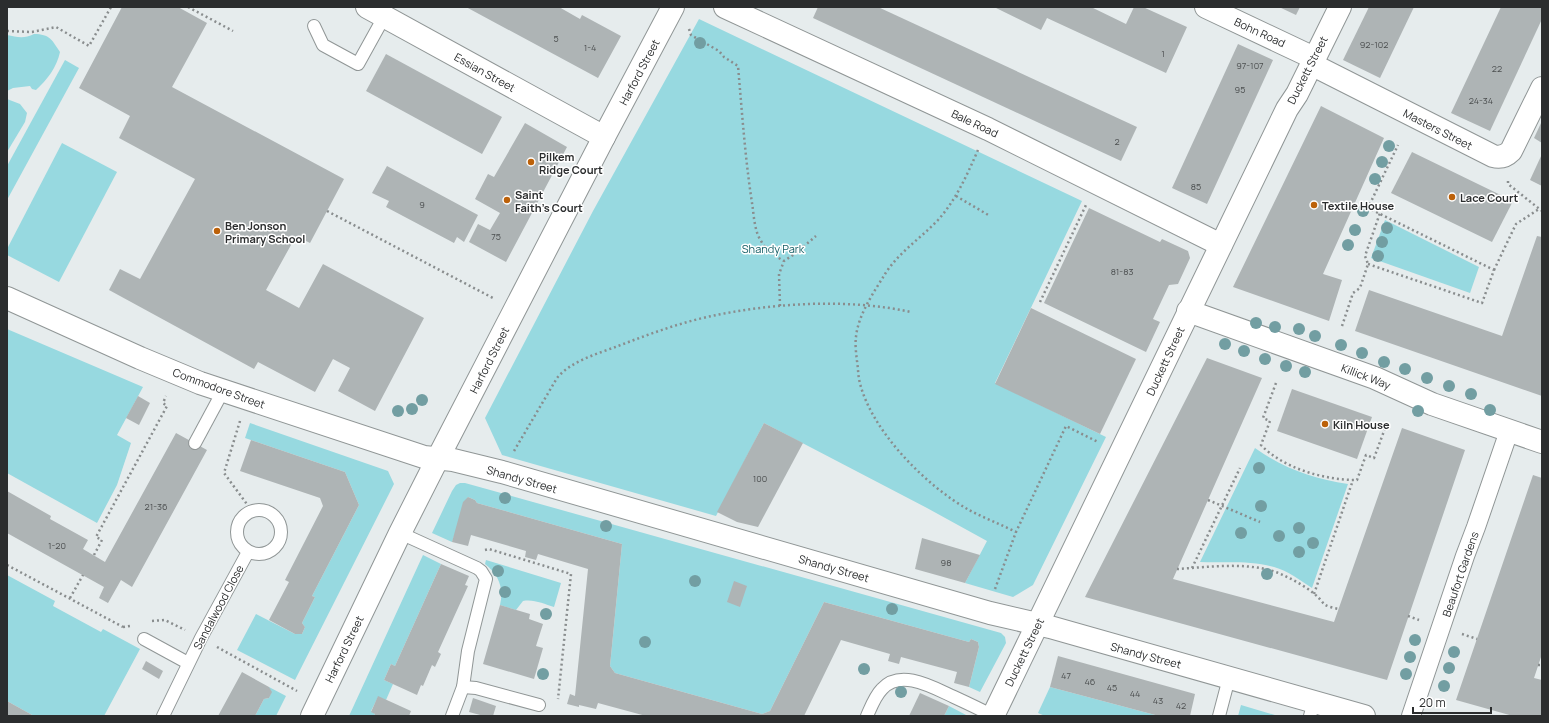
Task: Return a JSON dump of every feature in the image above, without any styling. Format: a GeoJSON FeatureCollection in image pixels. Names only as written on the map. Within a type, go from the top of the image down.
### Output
{"type":"FeatureCollection","features":[{"type":"Feature","properties":{"kind":"street","name":"Harford Street"},"geometry":{"type":"LineString","coordinates":[[312,716],[400,533],[438,458],[673,7]]}},
{"type":"Feature","properties":{"kind":"street","name":"Bale Road"},"geometry":{"type":"LineString","coordinates":[[725,7],[988,129],[1221,245]]}},
{"type":"Feature","properties":{"kind":"street","name":"Bohn Road"},"geometry":{"type":"LineString","coordinates":[[1206,7],[1313,61]]}},
{"type":"Feature","properties":{"kind":"street","name":"Duckett Street"},"geometry":{"type":"LineString","coordinates":[[993,716],[1188,311],[1287,109],[1297,94],[1340,7]]}},
{"type":"Feature","properties":{"kind":"street","name":"Essian Street"},"geometry":{"type":"LineString","coordinates":[[376,12],[604,137]]}},
{"type":"Feature","properties":{"kind":"street","name":"Masters Street"},"geometry":{"type":"LineString","coordinates":[[1313,61],[1493,156],[1502,157]]}},
{"type":"Feature","properties":{"kind":"street"},"geometry":{"type":"LineString","coordinates":[[1502,157],[1511,151],[1542,88]]}},
{"type":"Feature","properties":{"kind":"street","name":"Commodore Street"},"geometry":{"type":"LineString","coordinates":[[7,298],[140,358],[223,392],[424,457],[438,458]]}},
{"type":"Feature","properties":{"kind":"street","name":"Killick Way"},"geometry":{"type":"LineString","coordinates":[[1188,311],[1375,378],[1432,404],[1542,442]]}},
{"type":"Feature","properties":{"kind":"street","name":"Beaufort Gardens"},"geometry":{"type":"LineString","coordinates":[[1411,716],[1509,431]]}},
{"type":"Feature","properties":{"kind":"street","name":"Shandy Street"},"geometry":{"type":"LineString","coordinates":[[438,458],[502,472],[990,612],[1229,678],[1312,709],[1364,716]]}},
{"type":"Feature","properties":{"kind":"lane"},"geometry":{"type":"LineString","coordinates":[[314,26],[323,45],[358,64],[376,12]]}},
{"type":"Feature","properties":{"kind":"lane"},"geometry":{"type":"LineString","coordinates":[[195,444],[223,392]]}},
{"type":"Feature","properties":{"kind":"lane","name":"Sandalwood Close"},"geometry":{"type":"LineString","coordinates":[[259,509],[266,510],[278,519],[282,534],[276,548],[270,552],[263,554],[248,552],[242,547],[236,534],[240,519],[245,514],[252,511],[259,509]]}},
{"type":"Feature","properties":{"kind":"lane"},"geometry":{"type":"LineString","coordinates":[[400,533],[477,568],[484,575],[486,583],[468,651],[463,687],[452,716]]}},
{"type":"Feature","properties":{"kind":"lane","name":"Sandalwood Close"},"geometry":{"type":"LineString","coordinates":[[163,716],[188,663],[248,552]]}},
{"type":"Feature","properties":{"kind":"lane","name":"Sandalwood Close"},"geometry":{"type":"LineString","coordinates":[[144,639],[188,663]]}},
{"type":"Feature","properties":{"kind":"lane"},"geometry":{"type":"LineString","coordinates":[[1219,716],[1229,678]]}},
{"type":"Feature","properties":{"kind":"lane"},"geometry":{"type":"LineString","coordinates":[[867,716],[882,688],[892,682],[912,680],[934,688],[993,716]]}},
{"type":"Feature","properties":{"kind":"lane"},"geometry":{"type":"LineString","coordinates":[[463,687],[476,688],[539,705]]}},
{"type":"Feature","properties":{"kind":"path"},"geometry":{"type":"LineString","coordinates":[[7,31],[32,32],[56,27],[89,46],[111,7]]}},
{"type":"Feature","properties":{"kind":"path"},"geometry":{"type":"LineString","coordinates":[[188,7],[233,31]]}},
{"type":"Feature","properties":{"kind":"path"},"geometry":{"type":"LineString","coordinates":[[688,28],[691,34],[719,51],[724,57],[738,66],[746,163],[756,229],[760,240],[766,248],[774,256],[784,261]]}},
{"type":"Feature","properties":{"kind":"path"},"geometry":{"type":"LineString","coordinates":[[988,129],[956,196],[949,207],[937,221],[893,262],[867,306],[861,318],[856,337],[856,355],[859,380],[867,403],[880,426],[901,453],[923,476],[969,509],[1016,532]]}},
{"type":"Feature","properties":{"kind":"path"},"geometry":{"type":"LineString","coordinates":[[1398,145],[1368,208],[1494,270]]}},
{"type":"Feature","properties":{"kind":"path"},"geometry":{"type":"LineString","coordinates":[[1502,157],[1508,184],[1542,211]]}},
{"type":"Feature","properties":{"kind":"path"},"geometry":{"type":"LineString","coordinates":[[956,196],[990,216]]}},
{"type":"Feature","properties":{"kind":"path"},"geometry":{"type":"LineString","coordinates":[[1040,302],[1085,207]]}},
{"type":"Feature","properties":{"kind":"path"},"geometry":{"type":"LineString","coordinates":[[1368,264],[1482,303],[1494,270],[1516,224],[1539,208]]}},
{"type":"Feature","properties":{"kind":"path"},"geometry":{"type":"LineString","coordinates":[[327,211],[497,299]]}},
{"type":"Feature","properties":{"kind":"path"},"geometry":{"type":"LineString","coordinates":[[1342,326],[1354,293],[1360,288],[1368,264],[1365,256],[1380,213]]}},
{"type":"Feature","properties":{"kind":"path"},"geometry":{"type":"LineString","coordinates":[[780,306],[779,274],[784,261],[816,236]]}},
{"type":"Feature","properties":{"kind":"path"},"geometry":{"type":"LineString","coordinates":[[502,472],[556,378],[562,371],[595,355],[676,325],[707,317],[780,306],[812,304],[867,306],[911,312]]}},
{"type":"Feature","properties":{"kind":"path"},"geometry":{"type":"LineString","coordinates":[[1276,383],[1263,418],[1270,421],[1262,445],[1268,452],[1280,459],[1311,473],[1330,478],[1357,480],[1366,455],[1374,458],[1387,423]]}},
{"type":"Feature","properties":{"kind":"path"},"geometry":{"type":"LineString","coordinates":[[94,555],[102,540],[96,537],[167,406],[163,403],[168,392]]}},
{"type":"Feature","properties":{"kind":"path"},"geometry":{"type":"LineString","coordinates":[[241,417],[224,474],[252,511]]}},
{"type":"Feature","properties":{"kind":"path"},"geometry":{"type":"LineString","coordinates":[[990,612],[994,591],[1016,532],[1066,426],[1121,452]]}},
{"type":"Feature","properties":{"kind":"path"},"geometry":{"type":"LineString","coordinates":[[1192,568],[1240,468]]}},
{"type":"Feature","properties":{"kind":"path"},"geometry":{"type":"LineString","coordinates":[[1314,594],[1353,480]]}},
{"type":"Feature","properties":{"kind":"path"},"geometry":{"type":"LineString","coordinates":[[1208,500],[1260,522]]}},
{"type":"Feature","properties":{"kind":"path"},"geometry":{"type":"LineString","coordinates":[[482,550],[489,550],[571,574],[558,700]]}},
{"type":"Feature","properties":{"kind":"path"},"geometry":{"type":"LineString","coordinates":[[7,565],[144,639]]}},
{"type":"Feature","properties":{"kind":"path"},"geometry":{"type":"LineString","coordinates":[[1177,569],[1224,566],[1267,569],[1285,575],[1314,594],[1325,605],[1338,609]]}},
{"type":"Feature","properties":{"kind":"path"},"geometry":{"type":"LineString","coordinates":[[70,598],[83,575]]}},
{"type":"Feature","properties":{"kind":"green space","name":"Shandy Park"},"geometry":{"type":"Polygon","coordinates":[[[699,19],[1082,201],[995,383],[1106,437],[1033,585],[1013,597],[965,583],[987,541],[764,423],[716,516],[502,455],[485,418],[593,211],[699,19]]]}},
{"type":"Feature","properties":{"kind":"green space"},"geometry":{"type":"Polygon","coordinates":[[[34,34],[44,35],[50,38],[60,52],[57,63],[48,78],[36,90],[32,89],[30,86],[13,88],[7,91],[7,35],[24,37],[34,34]]]}},
{"type":"Feature","properties":{"kind":"green space"},"geometry":{"type":"Polygon","coordinates":[[[65,60],[79,68],[7,200],[7,166],[65,60]]]}},
{"type":"Feature","properties":{"kind":"green space"},"geometry":{"type":"Polygon","coordinates":[[[7,99],[20,104],[27,113],[25,122],[7,152],[7,99]]]}},
{"type":"Feature","properties":{"kind":"green space"},"geometry":{"type":"Polygon","coordinates":[[[62,143],[117,172],[59,282],[7,255],[7,249],[62,143]]]}},
{"type":"Feature","properties":{"kind":"green space"},"geometry":{"type":"Polygon","coordinates":[[[1385,220],[1479,267],[1470,293],[1371,258],[1385,220]]]}},
{"type":"Feature","properties":{"kind":"green space"},"geometry":{"type":"Polygon","coordinates":[[[7,329],[143,387],[117,435],[131,443],[117,485],[97,523],[7,473],[7,329]]]}},
{"type":"Feature","properties":{"kind":"green space"},"geometry":{"type":"Polygon","coordinates":[[[250,423],[388,471],[394,484],[295,680],[237,650],[256,614],[295,634],[302,634],[305,627],[302,623],[315,597],[312,596],[359,505],[345,472],[245,438],[250,423]]]}},
{"type":"Feature","properties":{"kind":"green space"},"geometry":{"type":"Polygon","coordinates":[[[1255,448],[1276,461],[1299,472],[1348,484],[1312,588],[1294,576],[1274,567],[1256,563],[1200,562],[1255,448]]]}},
{"type":"Feature","properties":{"kind":"green space"},"geometry":{"type":"Polygon","coordinates":[[[465,483],[1001,633],[1005,637],[1006,643],[980,692],[969,687],[979,647],[978,642],[971,639],[969,642],[824,602],[770,711],[762,714],[615,673],[610,666],[622,544],[477,503],[475,500],[468,497],[452,542],[432,533],[452,491],[456,485],[465,483]]]}},
{"type":"Feature","properties":{"kind":"green space"},"geometry":{"type":"Polygon","coordinates":[[[423,555],[441,564],[395,666],[391,664],[384,680],[393,684],[386,700],[378,697],[371,711],[375,714],[374,716],[349,716],[423,555]]]}},
{"type":"Feature","properties":{"kind":"green space"},"geometry":{"type":"Polygon","coordinates":[[[486,560],[561,583],[554,607],[531,601],[523,601],[516,610],[500,605],[501,587],[497,577],[485,564],[486,560]]]}},
{"type":"Feature","properties":{"kind":"green space"},"geometry":{"type":"Polygon","coordinates":[[[7,575],[55,601],[53,606],[101,632],[103,629],[140,649],[104,716],[34,716],[7,701],[7,575]]]}},
{"type":"Feature","properties":{"kind":"green space"},"geometry":{"type":"Polygon","coordinates":[[[269,687],[286,696],[276,716],[255,716],[264,699],[269,698],[271,693],[269,687]]]}},
{"type":"Feature","properties":{"kind":"green space"},"geometry":{"type":"Polygon","coordinates":[[[1050,687],[1159,716],[1045,716],[1038,713],[1050,687]]]}},
{"type":"Feature","properties":{"kind":"green space"},"geometry":{"type":"Polygon","coordinates":[[[1241,705],[1278,716],[1238,716],[1241,705]]]}},
{"type":"Feature","properties":{"kind":"green space"},"geometry":{"type":"Polygon","coordinates":[[[949,706],[968,716],[944,716],[949,706]]]}},
{"type":"Feature","properties":{"kind":"building"},"geometry":{"type":"Polygon","coordinates":[[[122,7],[178,7],[207,23],[172,87],[344,179],[310,243],[296,236],[266,290],[299,308],[323,264],[424,318],[375,411],[338,391],[350,368],[333,359],[315,392],[258,362],[254,369],[109,290],[120,269],[140,279],[195,179],[119,138],[130,116],[79,88],[122,7]]]}},
{"type":"Feature","properties":{"kind":"building"},"geometry":{"type":"Polygon","coordinates":[[[466,7],[559,7],[580,19],[582,15],[621,36],[598,78],[466,7]]]}},
{"type":"Feature","properties":{"kind":"building"},"geometry":{"type":"Polygon","coordinates":[[[818,7],[878,7],[1137,127],[1121,161],[813,18],[818,7]]]}},
{"type":"Feature","properties":{"kind":"building"},"geometry":{"type":"Polygon","coordinates":[[[994,7],[1091,7],[1126,24],[1134,7],[1143,7],[1187,27],[1166,73],[1047,18],[1041,30],[994,7]]]}},
{"type":"Feature","properties":{"kind":"building"},"geometry":{"type":"Polygon","coordinates":[[[1279,7],[1300,7],[1296,15],[1279,7]]]}},
{"type":"Feature","properties":{"kind":"building"},"geometry":{"type":"Polygon","coordinates":[[[1369,7],[1414,7],[1380,78],[1343,60],[1369,7]]]}},
{"type":"Feature","properties":{"kind":"building"},"geometry":{"type":"Polygon","coordinates":[[[1501,7],[1542,7],[1542,19],[1490,131],[1451,113],[1501,7]]]}},
{"type":"Feature","properties":{"kind":"building"},"geometry":{"type":"Polygon","coordinates":[[[1238,44],[1273,60],[1207,204],[1172,188],[1238,44]]]}},
{"type":"Feature","properties":{"kind":"building"},"geometry":{"type":"Polygon","coordinates":[[[386,54],[502,117],[482,154],[366,91],[386,54]]]}},
{"type":"Feature","properties":{"kind":"building","name":"Textile House"},"geometry":{"type":"Polygon","coordinates":[[[1321,106],[1384,138],[1323,274],[1342,280],[1329,321],[1233,287],[1321,106]]]}},
{"type":"Feature","properties":{"kind":"building"},"geometry":{"type":"Polygon","coordinates":[[[1542,121],[1542,143],[1534,138],[1542,121]]]}},
{"type":"Feature","properties":{"kind":"building"},"geometry":{"type":"Polygon","coordinates":[[[525,123],[567,147],[506,262],[469,242],[478,224],[490,230],[500,213],[475,199],[488,174],[494,177],[525,123]]]}},
{"type":"Feature","properties":{"kind":"building","name":"Lace Court"},"geometry":{"type":"Polygon","coordinates":[[[1412,152],[1513,201],[1492,242],[1391,193],[1412,152]]]}},
{"type":"Feature","properties":{"kind":"building"},"geometry":{"type":"Polygon","coordinates":[[[1542,154],[1542,186],[1530,180],[1542,154]]]}},
{"type":"Feature","properties":{"kind":"building"},"geometry":{"type":"Polygon","coordinates":[[[387,166],[478,215],[464,242],[457,237],[454,243],[386,207],[389,201],[372,193],[387,166]]]}},
{"type":"Feature","properties":{"kind":"building"},"geometry":{"type":"Polygon","coordinates":[[[1089,208],[1160,242],[1162,239],[1188,251],[1190,258],[1178,284],[1169,285],[1153,319],[1160,322],[1146,352],[1044,303],[1089,208]]]}},
{"type":"Feature","properties":{"kind":"building"},"geometry":{"type":"Polygon","coordinates":[[[1537,236],[1542,237],[1542,396],[1355,331],[1369,290],[1502,336],[1537,236]]]}},
{"type":"Feature","properties":{"kind":"building"},"geometry":{"type":"Polygon","coordinates":[[[1031,308],[1136,359],[1100,434],[995,384],[1031,308]]]}},
{"type":"Feature","properties":{"kind":"building"},"geometry":{"type":"Polygon","coordinates":[[[1207,358],[1262,378],[1173,579],[1334,622],[1402,428],[1465,450],[1387,680],[1085,597],[1207,358]]]}},
{"type":"Feature","properties":{"kind":"building","name":"Kiln House"},"geometry":{"type":"Polygon","coordinates":[[[1292,389],[1372,417],[1357,459],[1277,431],[1292,389]]]}},
{"type":"Feature","properties":{"kind":"building"},"geometry":{"type":"Polygon","coordinates":[[[138,396],[150,403],[139,425],[126,418],[138,396]]]}},
{"type":"Feature","properties":{"kind":"building"},"geometry":{"type":"Polygon","coordinates":[[[764,423],[803,443],[758,527],[737,522],[717,512],[764,423]]]}},
{"type":"Feature","properties":{"kind":"building"},"geometry":{"type":"Polygon","coordinates":[[[176,433],[207,450],[132,587],[121,580],[108,603],[99,598],[104,587],[7,533],[7,491],[51,516],[50,519],[88,540],[83,549],[105,562],[176,433]]]}},
{"type":"Feature","properties":{"kind":"building"},"geometry":{"type":"Polygon","coordinates":[[[251,440],[345,472],[359,505],[312,596],[315,597],[302,623],[305,627],[302,634],[295,634],[269,620],[289,582],[285,580],[323,506],[320,498],[240,471],[251,440]]]}},
{"type":"Feature","properties":{"kind":"building"},"geometry":{"type":"Polygon","coordinates":[[[1533,475],[1542,478],[1542,654],[1534,678],[1542,680],[1542,716],[1513,716],[1456,700],[1533,475]]]}},
{"type":"Feature","properties":{"kind":"building"},"geometry":{"type":"Polygon","coordinates":[[[468,497],[475,500],[477,503],[622,544],[610,666],[615,673],[762,714],[770,711],[824,602],[969,642],[971,639],[978,642],[979,647],[969,687],[954,683],[957,672],[901,657],[899,664],[888,661],[890,654],[841,640],[804,716],[646,716],[598,703],[596,709],[567,704],[570,694],[575,696],[588,569],[538,554],[536,560],[525,557],[526,551],[471,535],[468,546],[452,542],[463,502],[468,497]]]}},
{"type":"Feature","properties":{"kind":"building"},"geometry":{"type":"Polygon","coordinates":[[[922,538],[980,555],[965,583],[915,569],[922,538]]]}},
{"type":"Feature","properties":{"kind":"building"},"geometry":{"type":"Polygon","coordinates":[[[441,564],[469,576],[465,585],[468,586],[438,652],[441,654],[435,667],[432,665],[423,686],[421,685],[417,695],[384,680],[391,664],[395,666],[441,564]]]}},
{"type":"Feature","properties":{"kind":"building"},"geometry":{"type":"Polygon","coordinates":[[[734,581],[747,586],[740,607],[727,602],[734,581]]]}},
{"type":"Feature","properties":{"kind":"building"},"geometry":{"type":"Polygon","coordinates":[[[500,605],[530,614],[529,619],[543,624],[536,646],[543,648],[534,679],[483,664],[500,605]]]}},
{"type":"Feature","properties":{"kind":"building"},"geometry":{"type":"Polygon","coordinates":[[[1058,656],[1195,694],[1190,716],[1159,716],[1050,687],[1058,656]]]}},
{"type":"Feature","properties":{"kind":"building"},"geometry":{"type":"Polygon","coordinates":[[[146,661],[163,671],[159,679],[142,669],[146,661]]]}},
{"type":"Feature","properties":{"kind":"building"},"geometry":{"type":"Polygon","coordinates":[[[242,672],[269,687],[272,692],[269,698],[264,699],[255,716],[218,716],[242,672]]]}},
{"type":"Feature","properties":{"kind":"building"},"geometry":{"type":"Polygon","coordinates":[[[920,693],[949,706],[944,716],[909,716],[920,693]]]}},
{"type":"Feature","properties":{"kind":"building"},"geometry":{"type":"Polygon","coordinates":[[[378,696],[411,711],[409,716],[374,716],[375,714],[371,712],[378,696]]]}},
{"type":"Feature","properties":{"kind":"building"},"geometry":{"type":"Polygon","coordinates":[[[473,698],[496,706],[493,716],[484,716],[469,712],[473,698]]]}},
{"type":"Feature","properties":{"kind":"building"},"geometry":{"type":"Polygon","coordinates":[[[7,701],[34,716],[7,716],[7,701]]]}},
{"type":"Feature","properties":{"kind":"place","name":"Pilkem Ridge Court"},"geometry":{"type":"Point","coordinates":[531,162]}},
{"type":"Feature","properties":{"kind":"place","name":"Lace Court"},"geometry":{"type":"Point","coordinates":[1452,197]}},
{"type":"Feature","properties":{"kind":"place","name":"Saint Faith's Court"},"geometry":{"type":"Point","coordinates":[507,200]}},
{"type":"Feature","properties":{"kind":"place","name":"Textile House"},"geometry":{"type":"Point","coordinates":[1314,205]}},
{"type":"Feature","properties":{"kind":"place","name":"Ben Jonson Primary School"},"geometry":{"type":"Point","coordinates":[217,231]}},
{"type":"Feature","properties":{"kind":"place","name":"Kiln House"},"geometry":{"type":"Point","coordinates":[1325,424]}}]}
